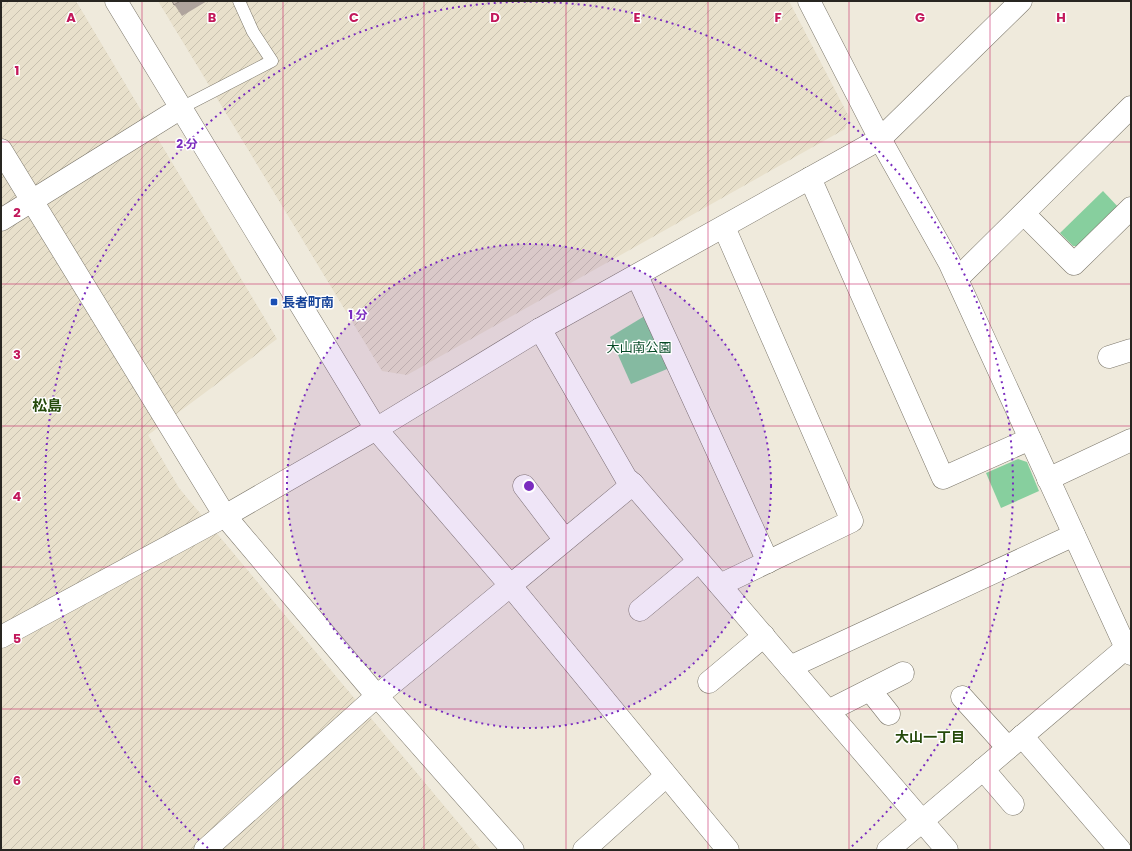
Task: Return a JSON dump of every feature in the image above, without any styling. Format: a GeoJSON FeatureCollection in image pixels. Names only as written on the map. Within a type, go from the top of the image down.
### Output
{"type":"FeatureCollection","features":[{"type":"Feature","properties":{"kind":"street"},"geometry":{"type":"LineString","coordinates":[[116,1],[376,429],[510,585],[728,850]]}},
{"type":"Feature","properties":{"kind":"street"},"geometry":{"type":"LineString","coordinates":[[809,1],[880,139],[949,262],[1074,535],[1129,647],[888,850]]}},
{"type":"Feature","properties":{"kind":"street"},"geometry":{"type":"LineString","coordinates":[[1,637],[226,516],[376,429],[540,328],[637,276],[880,139],[1021,1]]}},
{"type":"Feature","properties":{"kind":"street"},"geometry":{"type":"LineString","coordinates":[[957,279],[1131,107]]}},
{"type":"Feature","properties":{"kind":"street"},"geometry":{"type":"LineString","coordinates":[[1,220],[181,108]]}},
{"type":"Feature","properties":{"kind":"street"},"geometry":{"type":"LineString","coordinates":[[1,150],[226,516],[377,696],[513,850]]}},
{"type":"Feature","properties":{"kind":"street"},"geometry":{"type":"LineString","coordinates":[[810,178],[943,478],[1030,439]]}},
{"type":"Feature","properties":{"kind":"street"},"geometry":{"type":"LineString","coordinates":[[1024,214],[1074,264],[1131,208]]}},
{"type":"Feature","properties":{"kind":"street"},"geometry":{"type":"LineString","coordinates":[[720,585],[852,521],[724,227]]}},
{"type":"Feature","properties":{"kind":"street"},"geometry":{"type":"LineString","coordinates":[[637,276],[768,562]]}},
{"type":"Feature","properties":{"kind":"street"},"geometry":{"type":"LineString","coordinates":[[540,328],[626,478],[633,484],[947,850]]}},
{"type":"Feature","properties":{"kind":"street"},"geometry":{"type":"LineString","coordinates":[[1109,357],[1131,350]]}},
{"type":"Feature","properties":{"kind":"street"},"geometry":{"type":"LineString","coordinates":[[1048,479],[1131,440]]}},
{"type":"Feature","properties":{"kind":"street"},"geometry":{"type":"LineString","coordinates":[[205,850],[377,696],[633,484]]}},
{"type":"Feature","properties":{"kind":"street"},"geometry":{"type":"LineString","coordinates":[[524,486],[565,540]]}},
{"type":"Feature","properties":{"kind":"street"},"geometry":{"type":"LineString","coordinates":[[790,667],[1074,535]]}},
{"type":"Feature","properties":{"kind":"street"},"geometry":{"type":"LineString","coordinates":[[640,610],[699,561]]}},
{"type":"Feature","properties":{"kind":"street"},"geometry":{"type":"LineString","coordinates":[[709,682],[764,636]]}},
{"type":"Feature","properties":{"kind":"street"},"geometry":{"type":"LineString","coordinates":[[828,711],[903,673]]}},
{"type":"Feature","properties":{"kind":"street"},"geometry":{"type":"LineString","coordinates":[[870,690],[889,714]]}},
{"type":"Feature","properties":{"kind":"street"},"geometry":{"type":"LineString","coordinates":[[962,697],[1015,742],[1120,850]]}},
{"type":"Feature","properties":{"kind":"street"},"geometry":{"type":"LineString","coordinates":[[983,769],[1013,804]]}},
{"type":"Feature","properties":{"kind":"street"},"geometry":{"type":"LineString","coordinates":[[584,850],[666,776]]}},
{"type":"Feature","properties":{"kind":"lane"},"geometry":{"type":"LineString","coordinates":[[181,108],[272,61],[253,32],[239,1]]}},
{"type":"Feature","properties":{"kind":"shaded area"},"geometry":{"type":"Polygon","coordinates":[[[1,1],[76,1],[277,339],[148,435],[179,488],[481,850],[1,850],[1,1]]]}},
{"type":"Feature","properties":{"kind":"shaded area"},"geometry":{"type":"Polygon","coordinates":[[[158,1],[789,1],[849,117],[845,129],[407,375],[382,371],[158,1]]]}},
{"type":"Feature","properties":{"kind":"green space"},"geometry":{"type":"Polygon","coordinates":[[[1103,191],[1120,209],[1082,246],[1073,246],[1060,233],[1103,191]]]}},
{"type":"Feature","properties":{"kind":"green space","name":"大山南公園"},"geometry":{"type":"Polygon","coordinates":[[[648,314],[672,367],[631,384],[610,337],[648,314]]]}},
{"type":"Feature","properties":{"kind":"green space"},"geometry":{"type":"Polygon","coordinates":[[[1018,459],[1027,462],[1039,491],[1001,508],[986,473],[1018,459]]]}},
{"type":"Feature","properties":{"kind":"building"},"geometry":{"type":"Polygon","coordinates":[[[172,1],[180,1],[174,5],[172,1]]]}},
{"type":"Feature","properties":{"kind":"place","name":"長者町南"},"geometry":{"type":"Point","coordinates":[274,302]}},
{"type":"Feature","properties":{"kind":"district","name":"松島"},"geometry":{"type":"Point","coordinates":[47,406]}},
{"type":"Feature","properties":{"kind":"district","name":"大山一丁目"},"geometry":{"type":"Point","coordinates":[930,737]}}]}
